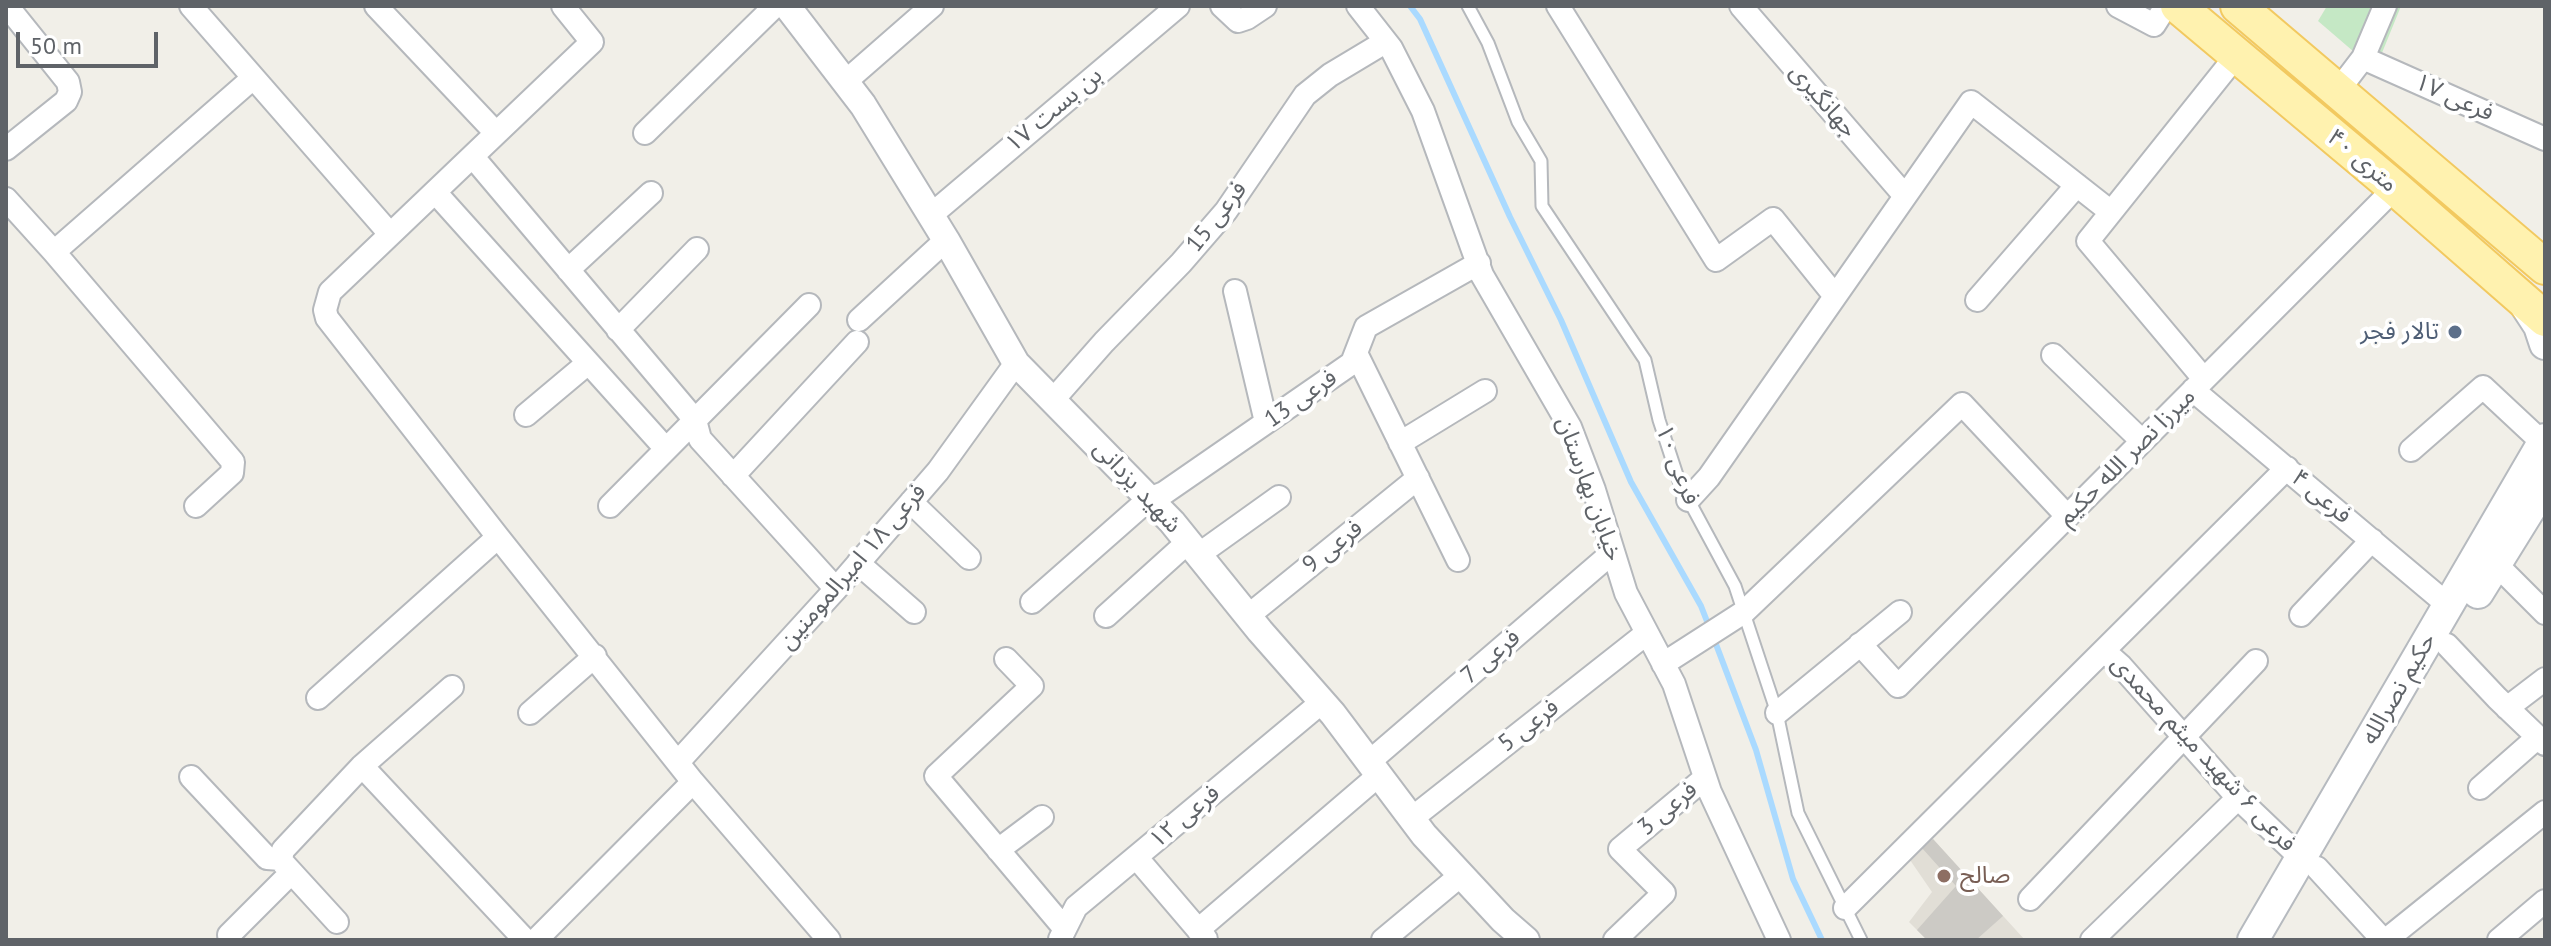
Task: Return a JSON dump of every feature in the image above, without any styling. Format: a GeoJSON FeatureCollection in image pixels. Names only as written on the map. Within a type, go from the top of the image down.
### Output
{"type":"FeatureCollection","features":[{"type":"Feature","properties":{"kind":"main road","name":"۴۰ متری"},"geometry":{"type":"LineString","coordinates":[[2178,6],[2533,308]]}},
{"type":"Feature","properties":{"kind":"main road","name":"۴۰ متری"},"geometry":{"type":"LineString","coordinates":[[2238,6],[2545,267]]}},
{"type":"Feature","properties":{"kind":"main road"},"geometry":{"type":"LineString","coordinates":[[2533,308],[2545,344]]}},
{"type":"Feature","properties":{"kind":"main road","name":"حکیم نصرالله"},"geometry":{"type":"LineString","coordinates":[[2275,940],[2309,863],[2448,605],[2544,437]]}},
{"type":"Feature","properties":{"kind":"main road","name":"حکیم نصرالله"},"geometry":{"type":"LineString","coordinates":[[2253,940],[2309,863],[2545,485]]}},
{"type":"Feature","properties":{"kind":"street"},"geometry":{"type":"LineString","coordinates":[[6,149],[66,101],[70,92],[68,82],[7,6]]}},
{"type":"Feature","properties":{"kind":"street"},"geometry":{"type":"LineString","coordinates":[[191,6],[390,234]]}},
{"type":"Feature","properties":{"kind":"street"},"geometry":{"type":"LineString","coordinates":[[376,6],[496,133]]}},
{"type":"Feature","properties":{"kind":"street"},"geometry":{"type":"LineString","coordinates":[[563,6],[592,42],[330,292],[325,310],[327,318],[693,782],[829,940]]}},
{"type":"Feature","properties":{"kind":"street"},"geometry":{"type":"LineString","coordinates":[[645,133],[775,6]]}},
{"type":"Feature","properties":{"kind":"street","name":"شهید یزدانی"},"geometry":{"type":"LineString","coordinates":[[787,6],[863,105],[946,240],[1016,363],[1193,548],[1322,702],[1411,819],[1503,920],[1526,940]]}},
{"type":"Feature","properties":{"kind":"street"},"geometry":{"type":"LineString","coordinates":[[845,82],[932,6]]}},
{"type":"Feature","properties":{"kind":"street","name":"بن بست ۱۷"},"geometry":{"type":"LineString","coordinates":[[931,215],[1178,6]]}},
{"type":"Feature","properties":{"kind":"street"},"geometry":{"type":"LineString","coordinates":[[1222,6],[1238,21],[1265,6]]}},
{"type":"Feature","properties":{"kind":"street","name":"خیابان بهارستان"},"geometry":{"type":"LineString","coordinates":[[1358,6],[1385,42],[1423,111],[1482,275],[1570,427],[1594,490],[1626,593],[1647,633],[1672,658],[1674,684],[1705,778],[1779,940]]}},
{"type":"Feature","properties":{"kind":"street"},"geometry":{"type":"LineString","coordinates":[[1558,6],[1716,260],[1773,219],[1835,296]]}},
{"type":"Feature","properties":{"kind":"street","name":"جهانگیری"},"geometry":{"type":"LineString","coordinates":[[1741,6],[1905,196]]}},
{"type":"Feature","properties":{"kind":"street"},"geometry":{"type":"LineString","coordinates":[[2118,6],[2154,25],[2166,6]]}},
{"type":"Feature","properties":{"kind":"street"},"geometry":{"type":"LineString","coordinates":[[2337,92],[2363,58],[2385,6]]}},
{"type":"Feature","properties":{"kind":"street","name":"فرعی 15"},"geometry":{"type":"LineString","coordinates":[[1052,401],[1226,211],[1305,95],[1330,75],[1385,42]]}},
{"type":"Feature","properties":{"kind":"street"},"geometry":{"type":"LineString","coordinates":[[1688,500],[1709,477],[1971,102],[2111,212],[2236,56]]}},
{"type":"Feature","properties":{"kind":"street","name":"فرعی ۱۷"},"geometry":{"type":"LineString","coordinates":[[2363,58],[2545,139]]}},
{"type":"Feature","properties":{"kind":"street"},"geometry":{"type":"LineString","coordinates":[[54,252],[253,78]]}},
{"type":"Feature","properties":{"kind":"street"},"geometry":{"type":"LineString","coordinates":[[473,157],[695,420],[700,439],[836,589]]}},
{"type":"Feature","properties":{"kind":"street"},"geometry":{"type":"LineString","coordinates":[[1977,300],[2077,185]]}},
{"type":"Feature","properties":{"kind":"street","name":"میرزا نصر الله حکیم"},"geometry":{"type":"LineString","coordinates":[[1860,644],[1898,686],[2395,188]]}},
{"type":"Feature","properties":{"kind":"street"},"geometry":{"type":"LineString","coordinates":[[435,192],[666,449]]}},
{"type":"Feature","properties":{"kind":"street"},"geometry":{"type":"LineString","coordinates":[[568,270],[651,193]]}},
{"type":"Feature","properties":{"kind":"street"},"geometry":{"type":"LineString","coordinates":[[6,199],[233,462],[232,473],[196,506]]}},
{"type":"Feature","properties":{"kind":"street","name":"فرعی ۴"},"geometry":{"type":"LineString","coordinates":[[2111,212],[2088,241],[2199,384],[2287,468],[2448,605]]}},
{"type":"Feature","properties":{"kind":"street"},"geometry":{"type":"LineString","coordinates":[[733,476],[858,331],[946,240]]}},
{"type":"Feature","properties":{"kind":"street"},"geometry":{"type":"LineString","coordinates":[[618,330],[697,249]]}},
{"type":"Feature","properties":{"kind":"street","name":"فرعی 13"},"geometry":{"type":"LineString","coordinates":[[1032,602],[1149,499],[1164,493],[1352,363],[1366,327],[1479,263]]}},
{"type":"Feature","properties":{"kind":"street"},"geometry":{"type":"LineString","coordinates":[[1235,291],[1266,422]]}},
{"type":"Feature","properties":{"kind":"street"},"geometry":{"type":"LineString","coordinates":[[610,506],[809,305]]}},
{"type":"Feature","properties":{"kind":"street"},"geometry":{"type":"LineString","coordinates":[[1356,353],[1458,560]]}},
{"type":"Feature","properties":{"kind":"street"},"geometry":{"type":"LineString","coordinates":[[2053,355],[2142,441]]}},
{"type":"Feature","properties":{"kind":"street"},"geometry":{"type":"LineString","coordinates":[[526,415],[588,363]]}},
{"type":"Feature","properties":{"kind":"street","name":"فرعی ۱۸ امیرالمومنین"},"geometry":{"type":"LineString","coordinates":[[679,761],[836,589],[938,471],[1016,363]]}},
{"type":"Feature","properties":{"kind":"street"},"geometry":{"type":"LineString","coordinates":[[2411,450],[2483,387],[2544,437]]}},
{"type":"Feature","properties":{"kind":"street"},"geometry":{"type":"LineString","coordinates":[[1400,443],[1485,391]]}},
{"type":"Feature","properties":{"kind":"street"},"geometry":{"type":"LineString","coordinates":[[1672,658],[1739,615],[1962,404],[2067,516]]}},
{"type":"Feature","properties":{"kind":"street"},"geometry":{"type":"LineString","coordinates":[[1845,908],[2287,468]]}},
{"type":"Feature","properties":{"kind":"street","name":"فرعی 9"},"geometry":{"type":"LineString","coordinates":[[1248,616],[1418,478]]}},
{"type":"Feature","properties":{"kind":"street"},"geometry":{"type":"LineString","coordinates":[[1106,616],[1193,548],[1279,497]]}},
{"type":"Feature","properties":{"kind":"street"},"geometry":{"type":"LineString","coordinates":[[911,502],[969,558]]}},
{"type":"Feature","properties":{"kind":"street"},"geometry":{"type":"LineString","coordinates":[[318,698],[498,537]]}},
{"type":"Feature","properties":{"kind":"street"},"geometry":{"type":"LineString","coordinates":[[2301,615],[2372,540]]}},
{"type":"Feature","properties":{"kind":"street","name":"فرعی 7"},"geometry":{"type":"LineString","coordinates":[[1374,769],[1613,552]]}},
{"type":"Feature","properties":{"kind":"street"},"geometry":{"type":"LineString","coordinates":[[858,563],[914,612]]}},
{"type":"Feature","properties":{"kind":"street"},"geometry":{"type":"LineString","coordinates":[[2496,564],[2545,613]]}},
{"type":"Feature","properties":{"kind":"street"},"geometry":{"type":"LineString","coordinates":[[1777,713],[1900,612]]}},
{"type":"Feature","properties":{"kind":"street","name":"فرعی 5"},"geometry":{"type":"LineString","coordinates":[[1411,819],[1647,633]]}},
{"type":"Feature","properties":{"kind":"street"},"geometry":{"type":"LineString","coordinates":[[2447,645],[2542,740],[2480,788]]}},
{"type":"Feature","properties":{"kind":"street","name":"فرعی ۶ شهید میثم محمدی"},"geometry":{"type":"LineString","coordinates":[[2104,651],[2121,666],[2238,798],[2309,863],[2384,940]]}},
{"type":"Feature","properties":{"kind":"street"},"geometry":{"type":"LineString","coordinates":[[530,713],[595,656]]}},
{"type":"Feature","properties":{"kind":"street"},"geometry":{"type":"LineString","coordinates":[[1006,659],[1032,686],[936,776],[998,850],[1062,935]]}},
{"type":"Feature","properties":{"kind":"street"},"geometry":{"type":"LineString","coordinates":[[2030,899],[2256,661]]}},
{"type":"Feature","properties":{"kind":"street"},"geometry":{"type":"LineString","coordinates":[[2507,708],[2545,679]]}},
{"type":"Feature","properties":{"kind":"street"},"geometry":{"type":"LineString","coordinates":[[286,866],[283,850],[362,766],[452,687]]}},
{"type":"Feature","properties":{"kind":"street","name":"فرعی ۱۲"},"geometry":{"type":"LineString","coordinates":[[1062,935],[1076,907],[1322,702]]}},
{"type":"Feature","properties":{"kind":"street"},"geometry":{"type":"LineString","coordinates":[[362,766],[525,940]]}},
{"type":"Feature","properties":{"kind":"street"},"geometry":{"type":"LineString","coordinates":[[1136,857],[1202,935],[1374,769]]}},
{"type":"Feature","properties":{"kind":"street"},"geometry":{"type":"LineString","coordinates":[[191,777],[267,858],[286,866],[337,922]]}},
{"type":"Feature","properties":{"kind":"street","name":"فرعی 3"},"geometry":{"type":"LineString","coordinates":[[1615,940],[1664,893],[1620,849],[1705,778]]}},
{"type":"Feature","properties":{"kind":"street"},"geometry":{"type":"LineString","coordinates":[[536,940],[693,782]]}},
{"type":"Feature","properties":{"kind":"street"},"geometry":{"type":"LineString","coordinates":[[2092,940],[2238,798]]}},
{"type":"Feature","properties":{"kind":"street"},"geometry":{"type":"LineString","coordinates":[[2384,940],[2545,812]]}},
{"type":"Feature","properties":{"kind":"street"},"geometry":{"type":"LineString","coordinates":[[998,850],[1042,817]]}},
{"type":"Feature","properties":{"kind":"street"},"geometry":{"type":"LineString","coordinates":[[229,935],[286,866]]}},
{"type":"Feature","properties":{"kind":"street"},"geometry":{"type":"LineString","coordinates":[[1383,940],[1461,875]]}},
{"type":"Feature","properties":{"kind":"street"},"geometry":{"type":"LineString","coordinates":[[2499,940],[2545,901]]}},
{"type":"Feature","properties":{"kind":"lane","name":"فرعی ۱۰"},"geometry":{"type":"LineString","coordinates":[[1468,6],[1488,43],[1518,122],[1541,161],[1542,206],[1645,360],[1659,420],[1680,484],[1735,586],[1739,615],[1777,713],[1798,813],[1861,940]]}},
{"type":"Feature","properties":{"kind":"shaded area","name":"صالح"},"geometry":{"type":"Polygon","coordinates":[[[1933,839],[2025,940],[1927,940],[1909,922],[1932,892],[1910,860],[1933,839]]]}},
{"type":"Feature","properties":{"kind":"green space"},"geometry":{"type":"Polygon","coordinates":[[[2327,6],[2401,6],[2375,70],[2318,21],[2327,6]]]}},
{"type":"Feature","properties":{"kind":"building","name":"صالح"},"geometry":{"type":"Polygon","coordinates":[[[1933,839],[2003,916],[1976,940],[1927,940],[1917,930],[1956,886],[1922,848],[1933,839]]]}},
{"type":"Feature","properties":{"kind":"waterway"},"geometry":{"type":"LineString","coordinates":[[1410,6],[1420,19],[1510,217],[1561,320],[1631,482],[1701,606],[1710,629]]}},
{"type":"Feature","properties":{"kind":"waterway"},"geometry":{"type":"LineString","coordinates":[[1714,639],[1756,750],[1793,879],[1822,940]]}},
{"type":"Feature","properties":{"kind":"place","name":"تالار فجر"},"geometry":{"type":"Point","coordinates":[2455,332]}},
{"type":"Feature","properties":{"kind":"place","name":"صالح"},"geometry":{"type":"Point","coordinates":[1944,876]}}]}
